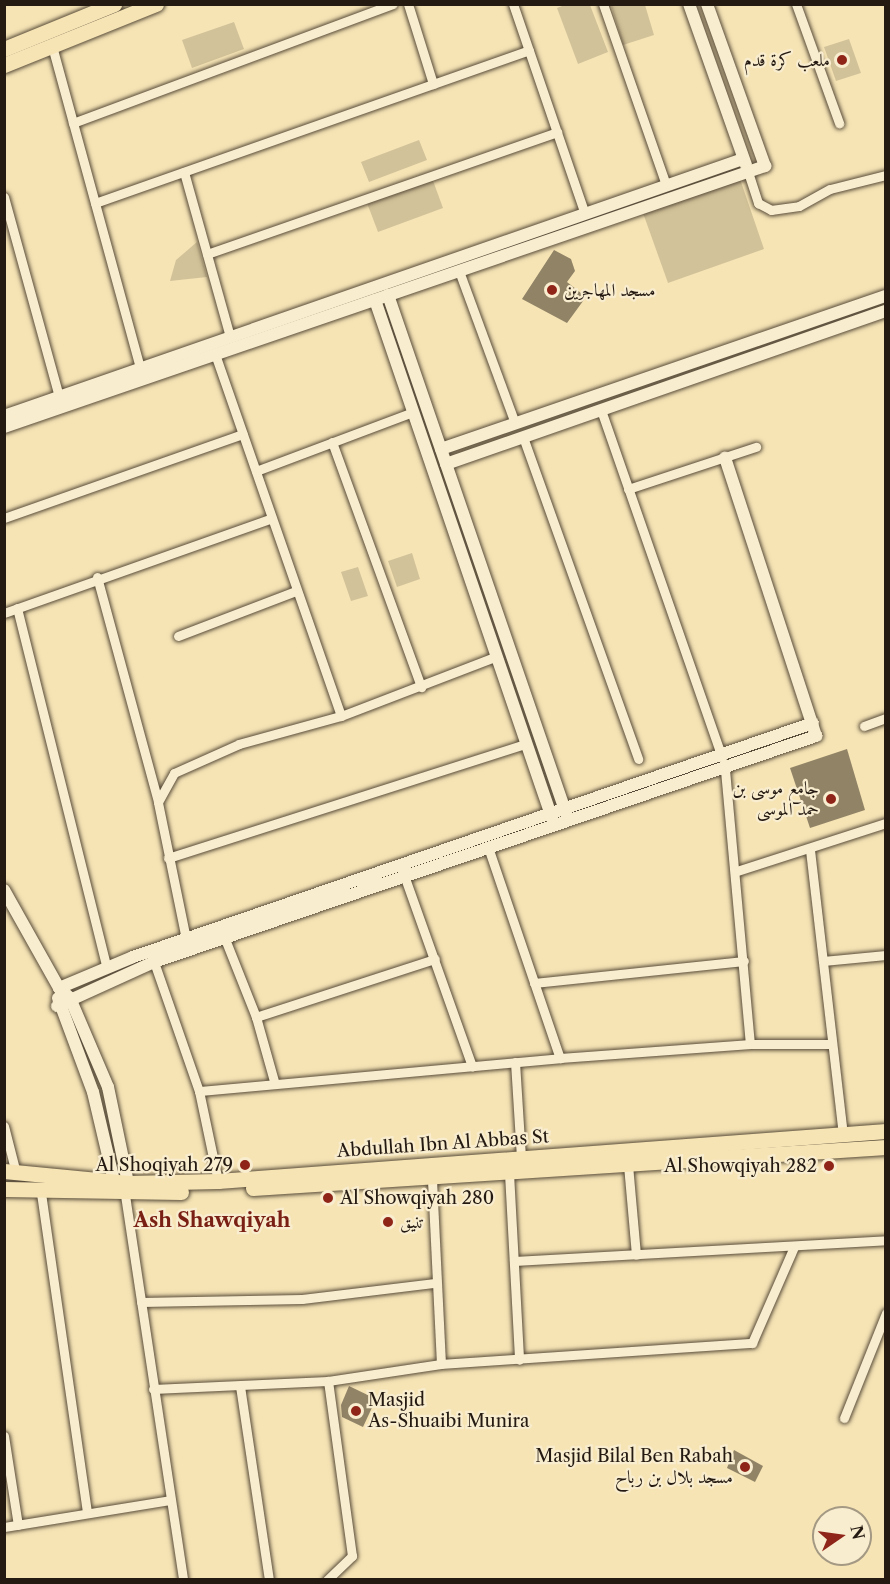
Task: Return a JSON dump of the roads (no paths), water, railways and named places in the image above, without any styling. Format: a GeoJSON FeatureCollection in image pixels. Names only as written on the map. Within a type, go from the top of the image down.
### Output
{"type":"FeatureCollection","features":[{"type":"Feature","properties":{"kind":"main road"},"geometry":{"type":"LineString","coordinates":[[4,49],[114,4]]}},
{"type":"Feature","properties":{"kind":"main road"},"geometry":{"type":"LineString","coordinates":[[4,65],[156,4]]}},
{"type":"Feature","properties":{"kind":"main road","name":"Abdullah Ibn Al Abbas St"},"geometry":{"type":"LineString","coordinates":[[4,1189],[41,1193],[885,1131]]}},
{"type":"Feature","properties":{"kind":"main road","name":"Abdullah Ibn Al Abbas St"},"geometry":{"type":"LineString","coordinates":[[10,1172],[122,1186],[432,1180],[885,1147]]}},
{"type":"Feature","properties":{"kind":"street"},"geometry":{"type":"LineString","coordinates":[[73,123],[393,4]]}},
{"type":"Feature","properties":{"kind":"street"},"geometry":{"type":"LineString","coordinates":[[408,4],[433,84]]}},
{"type":"Feature","properties":{"kind":"street"},"geometry":{"type":"LineString","coordinates":[[513,4],[585,214]]}},
{"type":"Feature","properties":{"kind":"street"},"geometry":{"type":"LineString","coordinates":[[603,4],[666,185]]}},
{"type":"Feature","properties":{"kind":"street"},"geometry":{"type":"LineString","coordinates":[[689,4],[758,203],[771,210],[791,208],[830,189],[885,175]]}},
{"type":"Feature","properties":{"kind":"street"},"geometry":{"type":"LineString","coordinates":[[4,426],[765,166],[707,4]]}},
{"type":"Feature","properties":{"kind":"street"},"geometry":{"type":"LineString","coordinates":[[796,4],[839,123]]}},
{"type":"Feature","properties":{"kind":"street"},"geometry":{"type":"LineString","coordinates":[[52,46],[140,369]]}},
{"type":"Feature","properties":{"kind":"street"},"geometry":{"type":"LineString","coordinates":[[95,203],[529,51]]}},
{"type":"Feature","properties":{"kind":"street"},"geometry":{"type":"LineString","coordinates":[[207,254],[557,132]]}},
{"type":"Feature","properties":{"kind":"street"},"geometry":{"type":"LineString","coordinates":[[4,416],[743,159]]}},
{"type":"Feature","properties":{"kind":"street"},"geometry":{"type":"LineString","coordinates":[[184,172],[230,337]]}},
{"type":"Feature","properties":{"kind":"street"},"geometry":{"type":"LineString","coordinates":[[4,197],[59,396]]}},
{"type":"Feature","properties":{"kind":"street"},"geometry":{"type":"LineString","coordinates":[[459,271],[515,423]]}},
{"type":"Feature","properties":{"kind":"street"},"geometry":{"type":"LineString","coordinates":[[388,295],[567,817]]}},
{"type":"Feature","properties":{"kind":"street"},"geometry":{"type":"LineString","coordinates":[[441,449],[885,296]]}},
{"type":"Feature","properties":{"kind":"street"},"geometry":{"type":"LineString","coordinates":[[375,300],[553,822]]}},
{"type":"Feature","properties":{"kind":"street"},"geometry":{"type":"LineString","coordinates":[[446,464],[885,311]]}},
{"type":"Feature","properties":{"kind":"street"},"geometry":{"type":"LineString","coordinates":[[215,354],[341,716]]}},
{"type":"Feature","properties":{"kind":"street"},"geometry":{"type":"LineString","coordinates":[[601,410],[723,764],[737,871],[750,1044]]}},
{"type":"Feature","properties":{"kind":"street"},"geometry":{"type":"LineString","coordinates":[[256,471],[413,412]]}},
{"type":"Feature","properties":{"kind":"street"},"geometry":{"type":"LineString","coordinates":[[4,518],[243,434]]}},
{"type":"Feature","properties":{"kind":"street"},"geometry":{"type":"LineString","coordinates":[[523,437],[638,759]]}},
{"type":"Feature","properties":{"kind":"street"},"geometry":{"type":"LineString","coordinates":[[332,442],[421,687]]}},
{"type":"Feature","properties":{"kind":"street"},"geometry":{"type":"LineString","coordinates":[[628,489],[756,447]]}},
{"type":"Feature","properties":{"kind":"street"},"geometry":{"type":"LineString","coordinates":[[59,988],[186,939],[553,822],[723,764],[813,723],[725,458]]}},
{"type":"Feature","properties":{"kind":"street"},"geometry":{"type":"LineString","coordinates":[[4,613],[97,577],[272,518]]}},
{"type":"Feature","properties":{"kind":"street"},"geometry":{"type":"LineString","coordinates":[[97,577],[158,802],[186,939]]}},
{"type":"Feature","properties":{"kind":"street"},"geometry":{"type":"LineString","coordinates":[[178,636],[296,591]]}},
{"type":"Feature","properties":{"kind":"street"},"geometry":{"type":"LineString","coordinates":[[17,608],[107,968]]}},
{"type":"Feature","properties":{"kind":"street"},"geometry":{"type":"LineString","coordinates":[[158,802],[174,773],[239,744],[341,716],[497,656]]}},
{"type":"Feature","properties":{"kind":"street"},"geometry":{"type":"LineString","coordinates":[[864,726],[885,718]]}},
{"type":"Feature","properties":{"kind":"street"},"geometry":{"type":"LineString","coordinates":[[168,858],[526,744]]}},
{"type":"Feature","properties":{"kind":"street"},"geometry":{"type":"LineString","coordinates":[[57,1006],[70,998],[154,963],[489,850],[553,822]]}},
{"type":"Feature","properties":{"kind":"street"},"geometry":{"type":"LineString","coordinates":[[737,871],[810,850],[885,823]]}},
{"type":"Feature","properties":{"kind":"street"},"geometry":{"type":"LineString","coordinates":[[489,850],[560,1058]]}},
{"type":"Feature","properties":{"kind":"street"},"geometry":{"type":"LineString","coordinates":[[810,850],[843,1135]]}},
{"type":"Feature","properties":{"kind":"street"},"geometry":{"type":"LineString","coordinates":[[405,878],[472,1066]]}},
{"type":"Feature","properties":{"kind":"street"},"geometry":{"type":"LineString","coordinates":[[4,890],[59,988],[70,998],[108,1087],[183,1580]]}},
{"type":"Feature","properties":{"kind":"street"},"geometry":{"type":"LineString","coordinates":[[225,939],[256,1017],[274,1081]]}},
{"type":"Feature","properties":{"kind":"street"},"geometry":{"type":"LineString","coordinates":[[823,961],[885,955]]}},
{"type":"Feature","properties":{"kind":"street"},"geometry":{"type":"LineString","coordinates":[[256,1017],[435,960]]}},
{"type":"Feature","properties":{"kind":"street"},"geometry":{"type":"LineString","coordinates":[[534,983],[744,961]]}},
{"type":"Feature","properties":{"kind":"street"},"geometry":{"type":"LineString","coordinates":[[154,963],[199,1091],[218,1181]]}},
{"type":"Feature","properties":{"kind":"street"},"geometry":{"type":"LineString","coordinates":[[59,988],[57,1006],[93,1092],[122,1186]]}},
{"type":"Feature","properties":{"kind":"street"},"geometry":{"type":"LineString","coordinates":[[199,1091],[274,1081],[560,1058],[750,1044],[831,1044]]}},
{"type":"Feature","properties":{"kind":"street"},"geometry":{"type":"LineString","coordinates":[[515,1062],[521,1157]]}},
{"type":"Feature","properties":{"kind":"street"},"geometry":{"type":"LineString","coordinates":[[4,1126],[10,1172]]}},
{"type":"Feature","properties":{"kind":"street"},"geometry":{"type":"LineString","coordinates":[[628,1165],[636,1255]]}},
{"type":"Feature","properties":{"kind":"street"},"geometry":{"type":"LineString","coordinates":[[509,1173],[519,1360]]}},
{"type":"Feature","properties":{"kind":"street"},"geometry":{"type":"LineString","coordinates":[[432,1180],[435,1283],[441,1364]]}},
{"type":"Feature","properties":{"kind":"street"},"geometry":{"type":"LineString","coordinates":[[41,1193],[87,1513]]}},
{"type":"Feature","properties":{"kind":"street"},"geometry":{"type":"LineString","coordinates":[[514,1261],[885,1240]]}},
{"type":"Feature","properties":{"kind":"street"},"geometry":{"type":"LineString","coordinates":[[153,1389],[328,1381],[441,1364],[752,1343],[794,1246]]}},
{"type":"Feature","properties":{"kind":"street"},"geometry":{"type":"LineString","coordinates":[[141,1302],[302,1299],[435,1283]]}},
{"type":"Feature","properties":{"kind":"street"},"geometry":{"type":"LineString","coordinates":[[844,1418],[885,1313]]}},
{"type":"Feature","properties":{"kind":"street"},"geometry":{"type":"LineString","coordinates":[[327,1580],[352,1557],[328,1381]]}},
{"type":"Feature","properties":{"kind":"street"},"geometry":{"type":"LineString","coordinates":[[240,1386],[269,1580]]}},
{"type":"Feature","properties":{"kind":"street"},"geometry":{"type":"LineString","coordinates":[[4,1436],[18,1525]]}},
{"type":"Feature","properties":{"kind":"street"},"geometry":{"type":"LineString","coordinates":[[4,1527],[170,1500]]}},
{"type":"Feature","properties":{"kind":"place","name":"ملعب كرة قدم"},"geometry":{"type":"Point","coordinates":[842,60]}},
{"type":"Feature","properties":{"kind":"place","name":"مسجد المهاجرين"},"geometry":{"type":"Point","coordinates":[552,290]}},
{"type":"Feature","properties":{"kind":"place","name":"جامع موسى بن حمد الموسى"},"geometry":{"type":"Point","coordinates":[831,799]}},
{"type":"Feature","properties":{"kind":"place","name":"Al Shoqiyah 279"},"geometry":{"type":"Point","coordinates":[245,1165]}},
{"type":"Feature","properties":{"kind":"place","name":"Al Showqiyah 282"},"geometry":{"type":"Point","coordinates":[829,1166]}},
{"type":"Feature","properties":{"kind":"place","name":"Al Showqiyah 280"},"geometry":{"type":"Point","coordinates":[328,1198]}},
{"type":"Feature","properties":{"kind":"place","name":"تنيق"},"geometry":{"type":"Point","coordinates":[388,1222]}},
{"type":"Feature","properties":{"kind":"place","name":"Masjid As-Shuaibi Munira"},"geometry":{"type":"Point","coordinates":[356,1411]}},
{"type":"Feature","properties":{"kind":"place","name":"Masjid Bilal Ben Rabah مسجد بلال بن رباح"},"geometry":{"type":"Point","coordinates":[745,1467]}},
{"type":"Feature","properties":{"kind":"district","name":"Ash Shawqiyah"},"geometry":{"type":"Point","coordinates":[212,1220]}}]}
